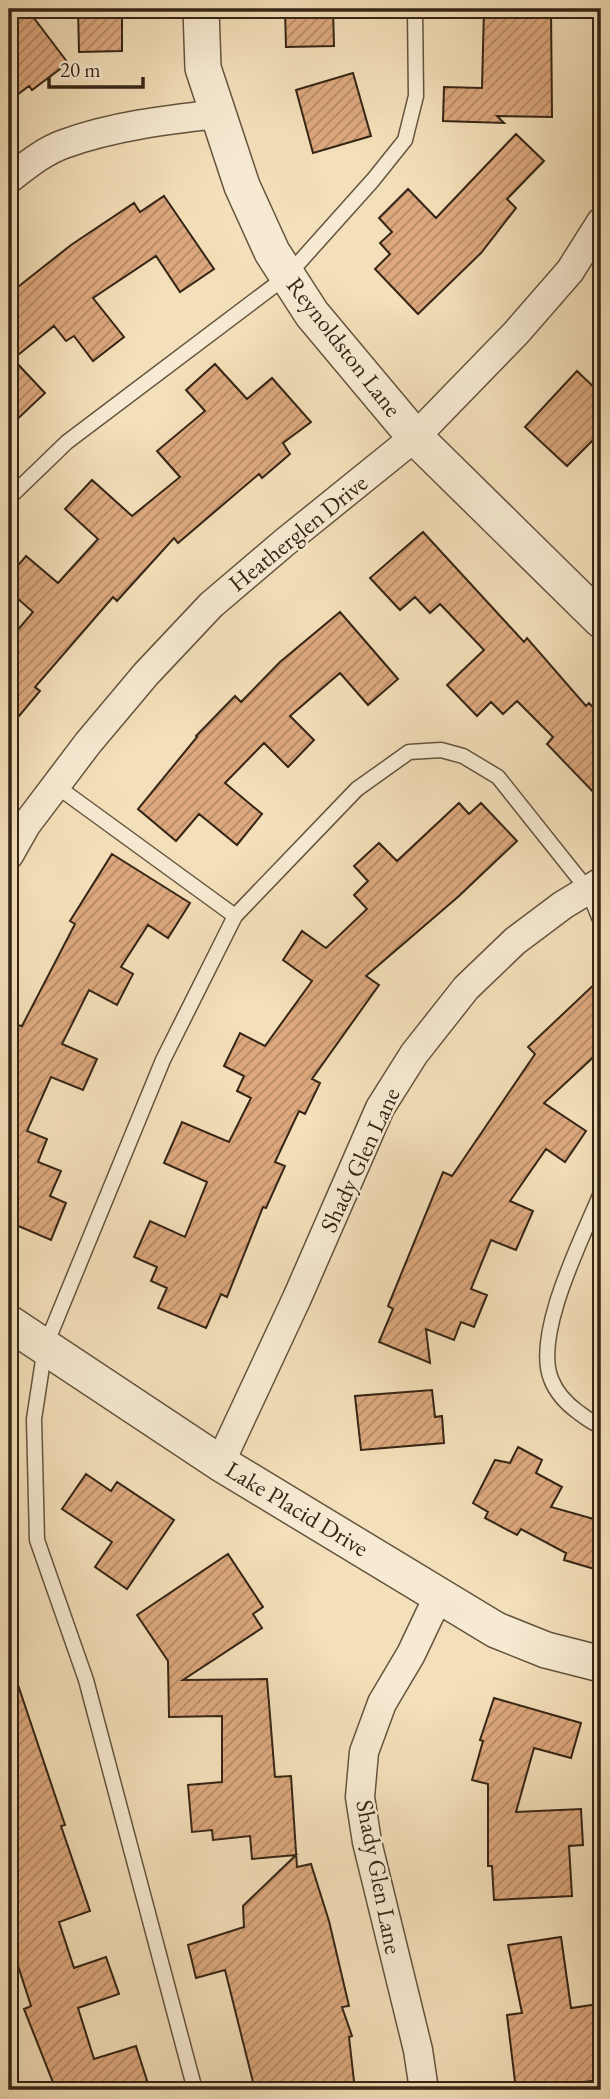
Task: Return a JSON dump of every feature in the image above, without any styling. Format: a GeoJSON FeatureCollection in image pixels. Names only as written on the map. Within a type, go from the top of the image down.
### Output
{"type":"FeatureCollection","features":[{"type":"Feature","properties":{"kind":"street","name":"Reynoldston Lane"},"geometry":{"type":"LineString","coordinates":[[201,9],[203,68],[242,186],[272,252],[287,276],[312,314],[415,437],[601,620]]}},
{"type":"Feature","properties":{"kind":"street"},"geometry":{"type":"LineString","coordinates":[[9,178],[62,145],[161,121],[218,114]]}},
{"type":"Feature","properties":{"kind":"street","name":"Heatherglen Drive"},"geometry":{"type":"LineString","coordinates":[[9,855],[26,825],[55,785],[146,674],[211,605],[415,437],[516,333],[570,271],[601,222]]}},
{"type":"Feature","properties":{"kind":"street","name":"Shady Glen Lane"},"geometry":{"type":"LineString","coordinates":[[220,1463],[297,1298],[380,1108],[414,1054],[466,988],[515,941],[563,905],[594,887]]}},
{"type":"Feature","properties":{"kind":"street","name":"Lake Placid Drive"},"geometry":{"type":"LineString","coordinates":[[9,1323],[220,1463],[496,1630],[545,1650],[601,1664]]}},
{"type":"Feature","properties":{"kind":"street","name":"Shady Glen Lane"},"geometry":{"type":"LineString","coordinates":[[424,2090],[418,2050],[367,1842],[360,1797],[364,1752],[382,1703],[411,1654],[439,1595]]}},
{"type":"Feature","properties":{"kind":"lane"},"geometry":{"type":"LineString","coordinates":[[9,498],[67,442],[287,276],[373,180],[405,140],[416,96],[415,9]]}},
{"type":"Feature","properties":{"kind":"lane"},"geometry":{"type":"LineString","coordinates":[[195,2090],[86,1680],[37,1540],[34,1419],[45,1347],[163,1060],[235,916],[357,789],[409,752],[441,750],[463,755],[498,777],[594,887],[601,922]]}},
{"type":"Feature","properties":{"kind":"lane"},"geometry":{"type":"LineString","coordinates":[[55,785],[235,916]]}},
{"type":"Feature","properties":{"kind":"lane"},"geometry":{"type":"LineString","coordinates":[[601,1194],[555,1308],[547,1351],[551,1378],[568,1404],[601,1426]]}},
{"type":"Feature","properties":{"kind":"building"},"geometry":{"type":"Polygon","coordinates":[[[9,9],[27,9],[68,63],[32,90],[29,86],[9,101],[9,9]]]}},
{"type":"Feature","properties":{"kind":"building"},"geometry":{"type":"Polygon","coordinates":[[[78,9],[122,9],[122,51],[79,52],[78,9]]]}},
{"type":"Feature","properties":{"kind":"building"},"geometry":{"type":"Polygon","coordinates":[[[285,9],[333,9],[334,46],[286,47],[285,9]]]}},
{"type":"Feature","properties":{"kind":"building"},"geometry":{"type":"Polygon","coordinates":[[[484,9],[551,9],[552,117],[497,116],[504,123],[443,121],[444,87],[482,88],[484,9]]]}},
{"type":"Feature","properties":{"kind":"building"},"geometry":{"type":"Polygon","coordinates":[[[353,73],[371,136],[313,153],[296,90],[353,73]]]}},
{"type":"Feature","properties":{"kind":"building"},"geometry":{"type":"Polygon","coordinates":[[[516,134],[544,161],[507,199],[516,208],[481,253],[418,314],[375,269],[390,254],[380,243],[392,232],[379,218],[408,189],[436,218],[516,134]]]}},
{"type":"Feature","properties":{"kind":"building"},"geometry":{"type":"Polygon","coordinates":[[[164,196],[214,269],[180,292],[156,256],[93,298],[124,337],[93,361],[74,336],[66,341],[54,326],[13,359],[45,393],[9,427],[9,294],[71,245],[134,203],[140,212],[164,196]]]}},
{"type":"Feature","properties":{"kind":"building"},"geometry":{"type":"Polygon","coordinates":[[[215,364],[247,399],[272,378],[311,422],[283,443],[290,454],[262,478],[259,474],[178,543],[174,538],[117,601],[113,597],[35,687],[40,691],[9,728],[9,640],[33,612],[9,591],[9,576],[26,556],[58,583],[98,539],[65,509],[92,480],[132,516],[180,477],[157,451],[205,411],[186,390],[215,364]]]}},
{"type":"Feature","properties":{"kind":"building"},"geometry":{"type":"Polygon","coordinates":[[[577,371],[601,394],[601,432],[567,466],[525,427],[577,371]]]}},
{"type":"Feature","properties":{"kind":"building"},"geometry":{"type":"Polygon","coordinates":[[[423,532],[524,642],[527,638],[586,706],[589,703],[601,716],[601,800],[547,744],[553,737],[517,701],[503,714],[491,702],[477,716],[447,685],[484,650],[440,604],[430,613],[415,597],[400,610],[370,578],[423,532]]]}},
{"type":"Feature","properties":{"kind":"building"},"geometry":{"type":"Polygon","coordinates":[[[340,612],[398,679],[368,705],[340,673],[290,716],[314,740],[288,767],[264,743],[225,783],[262,814],[237,845],[199,814],[176,841],[138,809],[196,736],[235,696],[241,702],[280,662],[340,612]]]}},
{"type":"Feature","properties":{"kind":"building"},"geometry":{"type":"Polygon","coordinates":[[[459,803],[469,814],[481,803],[517,841],[459,896],[366,976],[379,985],[312,1079],[320,1083],[305,1114],[299,1111],[275,1162],[285,1166],[266,1208],[263,1207],[227,1297],[221,1294],[206,1328],[158,1308],[167,1288],[151,1281],[157,1267],[134,1257],[150,1221],[185,1237],[207,1182],[164,1163],[182,1122],[229,1142],[251,1098],[237,1091],[244,1076],[224,1066],[240,1033],[265,1046],[312,981],[283,960],[302,931],[326,948],[367,909],[354,895],[368,881],[354,866],[379,843],[397,861],[459,803]]]}},
{"type":"Feature","properties":{"kind":"building"},"geometry":{"type":"Polygon","coordinates":[[[112,854],[190,903],[168,938],[148,925],[121,967],[133,974],[117,1005],[89,990],[62,1044],[97,1059],[83,1090],[51,1077],[27,1131],[47,1139],[38,1162],[61,1171],[50,1196],[66,1203],[51,1240],[9,1222],[9,1044],[17,1025],[22,1026],[75,924],[70,921],[112,854]]]}},
{"type":"Feature","properties":{"kind":"building"},"geometry":{"type":"Polygon","coordinates":[[[601,978],[601,1050],[544,1103],[586,1131],[565,1162],[546,1149],[510,1201],[533,1211],[516,1250],[491,1240],[471,1289],[487,1295],[474,1327],[461,1322],[454,1340],[426,1329],[430,1363],[379,1342],[393,1309],[388,1306],[443,1172],[452,1176],[535,1054],[528,1047],[601,978]]]}},
{"type":"Feature","properties":{"kind":"building"},"geometry":{"type":"Polygon","coordinates":[[[432,1390],[435,1417],[442,1416],[444,1443],[361,1450],[355,1396],[432,1390]]]}},
{"type":"Feature","properties":{"kind":"building"},"geometry":{"type":"Polygon","coordinates":[[[518,1447],[542,1460],[536,1473],[562,1487],[551,1507],[601,1521],[601,1571],[564,1560],[566,1553],[521,1529],[517,1535],[485,1518],[488,1512],[473,1503],[495,1460],[510,1463],[518,1447]]]}},
{"type":"Feature","properties":{"kind":"building"},"geometry":{"type":"Polygon","coordinates":[[[86,1474],[111,1491],[117,1482],[174,1520],[127,1589],[95,1567],[112,1542],[62,1509],[86,1474]]]}},
{"type":"Feature","properties":{"kind":"building"},"geometry":{"type":"Polygon","coordinates":[[[228,1554],[263,1607],[253,1614],[262,1628],[183,1680],[267,1679],[275,1777],[291,1776],[297,1867],[311,1864],[329,1921],[349,2006],[342,2007],[352,2036],[349,2037],[355,2090],[255,2090],[225,1970],[196,1978],[188,1945],[244,1927],[243,1906],[296,1855],[252,1859],[250,1836],[213,1840],[212,1830],[192,1832],[188,1785],[222,1782],[222,1716],[169,1717],[168,1661],[137,1615],[228,1554]]]}},
{"type":"Feature","properties":{"kind":"building"},"geometry":{"type":"Polygon","coordinates":[[[9,1670],[13,1670],[65,1825],[61,1826],[90,1911],[59,1922],[74,1968],[106,1957],[119,1994],[78,2008],[94,2059],[136,2046],[150,2090],[56,2090],[24,2009],[31,2006],[9,1938],[9,1670]]]}},
{"type":"Feature","properties":{"kind":"building"},"geometry":{"type":"Polygon","coordinates":[[[494,1698],[581,1723],[571,1758],[534,1748],[516,1812],[581,1809],[583,1845],[569,1846],[572,1896],[494,1900],[492,1866],[488,1866],[488,1784],[472,1780],[483,1741],[480,1740],[494,1698]]]}},
{"type":"Feature","properties":{"kind":"building"},"geometry":{"type":"Polygon","coordinates":[[[561,1937],[571,2008],[599,2004],[601,2043],[596,2043],[600,2080],[516,2090],[507,2015],[522,2013],[508,1945],[561,1937]]]}}]}
